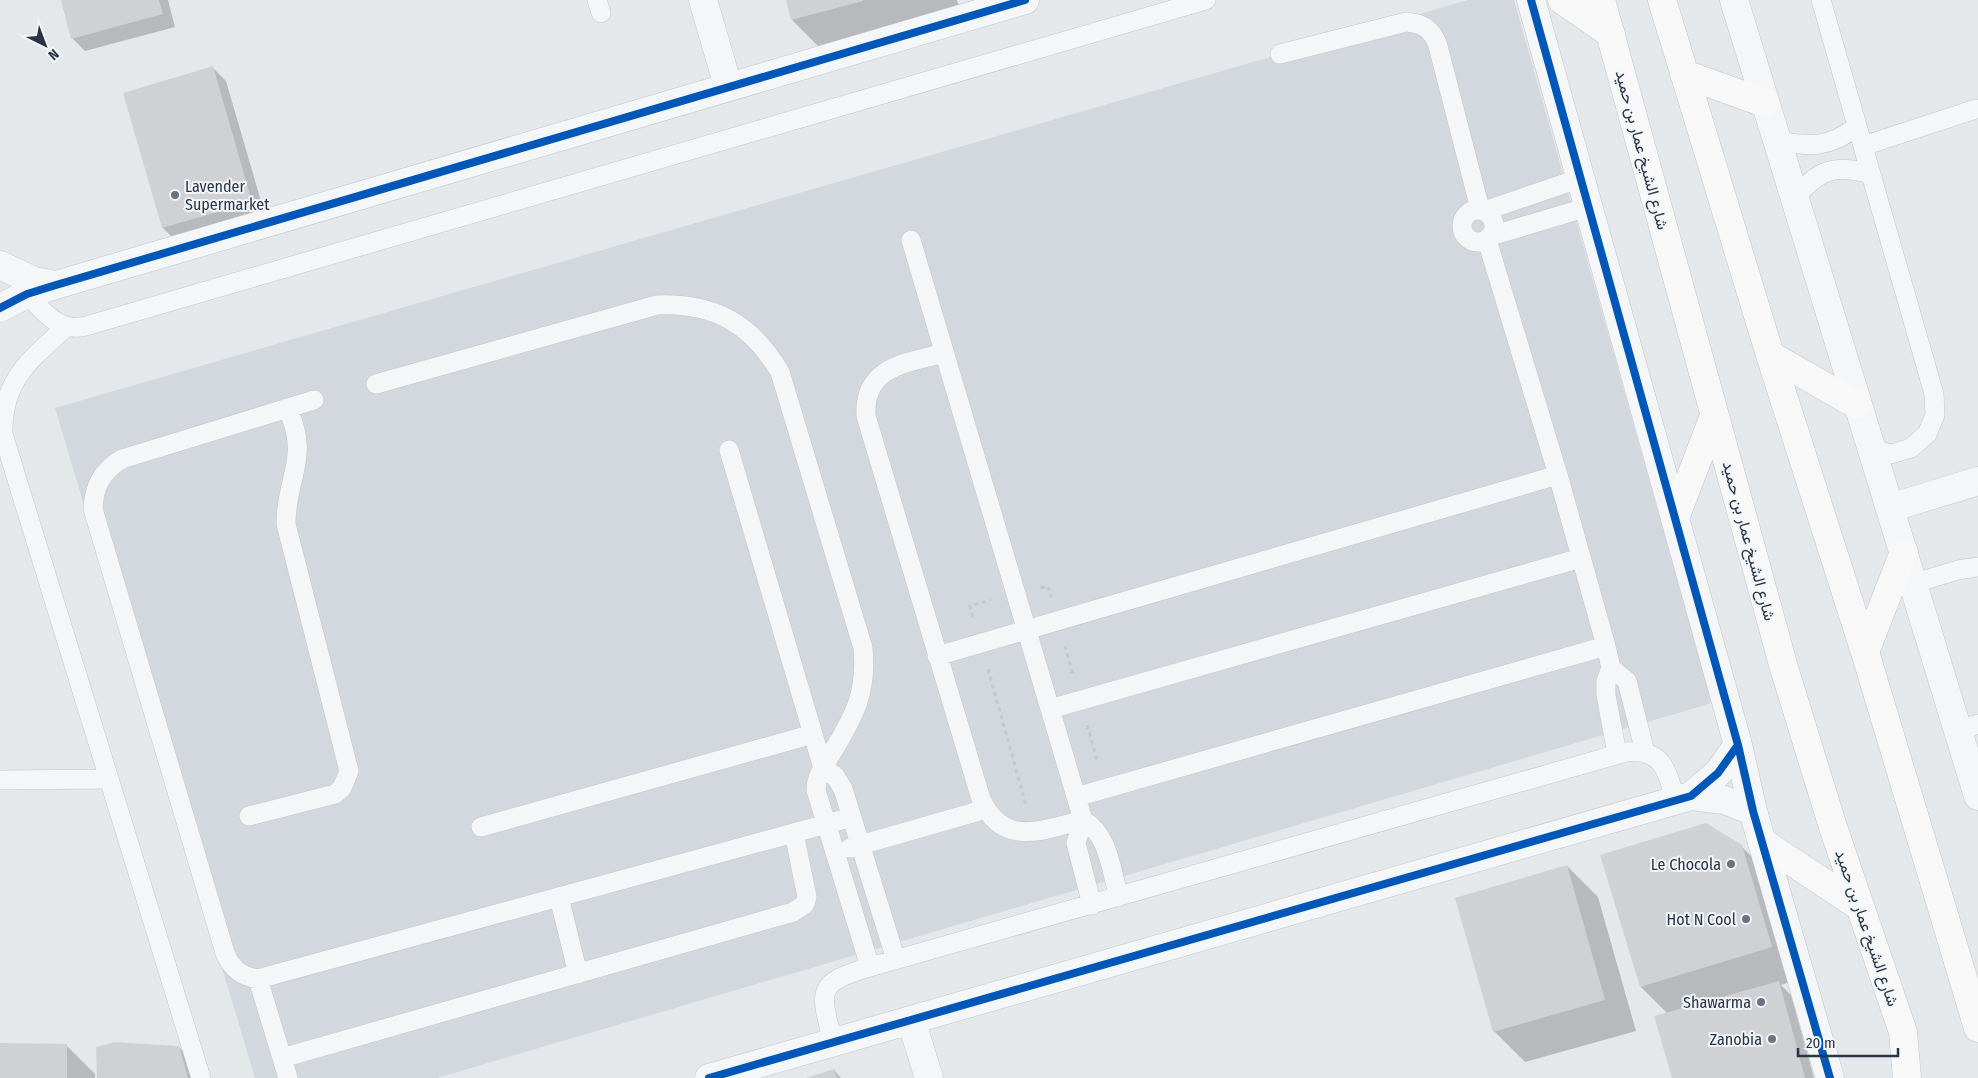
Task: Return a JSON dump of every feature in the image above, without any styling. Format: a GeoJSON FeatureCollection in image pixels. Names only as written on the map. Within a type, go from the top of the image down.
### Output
{"type":"FeatureCollection","features":[{"type":"Feature","properties":{"kind":"main road"},"geometry":{"type":"LineString","coordinates":[[1562,0],[1611,34]]}},
{"type":"Feature","properties":{"kind":"main road","name":"شارع الشيخ عمار بن حميد"},"geometry":{"type":"LineString","coordinates":[[1601,0],[1786,677],[1859,906],[1903,1032],[1907,1078]]}},
{"type":"Feature","properties":{"kind":"main road"},"geometry":{"type":"LineString","coordinates":[[1662,0],[1770,355],[1865,652],[1978,1028]]}},
{"type":"Feature","properties":{"kind":"main road"},"geometry":{"type":"LineString","coordinates":[[1684,74],[1765,104]]}},
{"type":"Feature","properties":{"kind":"main road"},"geometry":{"type":"LineString","coordinates":[[1770,355],[1857,406]]}},
{"type":"Feature","properties":{"kind":"main road"},"geometry":{"type":"LineString","coordinates":[[1675,518],[1714,416]]}},
{"type":"Feature","properties":{"kind":"main road"},"geometry":{"type":"LineString","coordinates":[[1865,652],[1904,552]]}},
{"type":"Feature","properties":{"kind":"main road"},"geometry":{"type":"LineString","coordinates":[[1762,842],[1859,906]]}},
{"type":"Feature","properties":{"kind":"main road"},"geometry":{"type":"LineString","coordinates":[[1903,1032],[1924,1078]]}},
{"type":"Feature","properties":{"kind":"street"},"geometry":{"type":"LineString","coordinates":[[703,0],[728,86]]}},
{"type":"Feature","properties":{"kind":"street"},"geometry":{"type":"LineString","coordinates":[[0,308],[27,294],[56,285],[1025,0]]}},
{"type":"Feature","properties":{"kind":"street"},"geometry":{"type":"LineString","coordinates":[[1531,0],[1738,745],[1753,811],[1830,1078]]}},
{"type":"Feature","properties":{"kind":"street"},"geometry":{"type":"LineString","coordinates":[[1734,0],[1857,406],[1915,584],[1968,727],[1978,796]]}},
{"type":"Feature","properties":{"kind":"street"},"geometry":{"type":"LineString","coordinates":[[0,265],[34,281],[56,285]]}},
{"type":"Feature","properties":{"kind":"street"},"geometry":{"type":"LineString","coordinates":[[1890,508],[1978,481]]}},
{"type":"Feature","properties":{"kind":"street"},"geometry":{"type":"LineString","coordinates":[[1683,798],[1718,773],[1738,745]]}},
{"type":"Feature","properties":{"kind":"street"},"geometry":{"type":"LineString","coordinates":[[709,1078],[1683,798],[1724,800],[1753,811]]}},
{"type":"Feature","properties":{"kind":"street"},"geometry":{"type":"LineString","coordinates":[[911,1020],[929,1078]]}},
{"type":"Feature","properties":{"kind":"lane"},"geometry":{"type":"LineString","coordinates":[[27,294],[50,318],[66,327],[76,329],[1206,0]]}},
{"type":"Feature","properties":{"kind":"lane"},"geometry":{"type":"LineString","coordinates":[[1821,0],[1934,394],[1935,415],[1927,434],[1911,448],[1891,454],[1871,448]]}},
{"type":"Feature","properties":{"kind":"lane"},"geometry":{"type":"LineString","coordinates":[[1280,54],[1406,22],[1415,22],[1430,30],[1438,46],[1482,210],[1490,214],[1495,225],[1489,238],[1558,475],[1611,668],[1627,681],[1645,752]]}},
{"type":"Feature","properties":{"kind":"lane"},"geometry":{"type":"LineString","coordinates":[[1863,146],[1977,107]]}},
{"type":"Feature","properties":{"kind":"lane"},"geometry":{"type":"LineString","coordinates":[[1777,141],[1821,145],[1846,135],[1857,126]]}},
{"type":"Feature","properties":{"kind":"lane"},"geometry":{"type":"LineString","coordinates":[[1794,198],[1812,179],[1834,169],[1846,168],[1871,174]]}},
{"type":"Feature","properties":{"kind":"lane"},"geometry":{"type":"LineString","coordinates":[[1581,178],[1467,214],[1462,226],[1468,239],[1481,242],[1588,206]]}},
{"type":"Feature","properties":{"kind":"lane"},"geometry":{"type":"LineString","coordinates":[[911,240],[1083,820],[1100,835],[1119,897]]}},
{"type":"Feature","properties":{"kind":"lane"},"geometry":{"type":"LineString","coordinates":[[376,384],[658,305],[680,304],[703,308],[724,316],[741,326],[769,355],[780,372],[863,648],[865,665],[860,700],[854,716],[816,782],[816,790],[870,967]]}},
{"type":"Feature","properties":{"kind":"lane"},"geometry":{"type":"LineString","coordinates":[[66,327],[26,364],[16,376],[4,404],[3,434],[200,1078]]}},
{"type":"Feature","properties":{"kind":"lane"},"geometry":{"type":"LineString","coordinates":[[944,353],[894,366],[883,373],[871,387],[865,404],[866,416],[937,656],[986,809],[1002,826],[1023,833],[1083,820]]}},
{"type":"Feature","properties":{"kind":"lane"},"geometry":{"type":"LineString","coordinates":[[314,400],[122,459],[112,465],[98,482],[94,495],[93,509],[225,953],[229,963],[236,971],[247,977],[258,979],[852,817]]}},
{"type":"Feature","properties":{"kind":"lane"},"geometry":{"type":"LineString","coordinates":[[249,816],[334,794],[342,788],[349,771],[286,524],[288,499],[299,458],[299,441],[295,424],[287,408]]}},
{"type":"Feature","properties":{"kind":"lane"},"geometry":{"type":"LineString","coordinates":[[729,450],[823,768],[840,782],[896,960]]}},
{"type":"Feature","properties":{"kind":"lane"},"geometry":{"type":"LineString","coordinates":[[937,656],[1558,475]]}},
{"type":"Feature","properties":{"kind":"lane"},"geometry":{"type":"LineString","coordinates":[[1050,709],[1581,558]]}},
{"type":"Feature","properties":{"kind":"lane"},"geometry":{"type":"LineString","coordinates":[[1915,584],[1958,570],[1978,566]]}},
{"type":"Feature","properties":{"kind":"lane"},"geometry":{"type":"LineString","coordinates":[[1076,796],[1606,646]]}},
{"type":"Feature","properties":{"kind":"lane"},"geometry":{"type":"LineString","coordinates":[[1611,668],[1607,674],[1605,688],[1618,754]]}},
{"type":"Feature","properties":{"kind":"lane"},"geometry":{"type":"LineString","coordinates":[[481,827],[813,734]]}},
{"type":"Feature","properties":{"kind":"lane"},"geometry":{"type":"LineString","coordinates":[[834,1042],[824,1008],[824,997],[828,986],[837,978],[870,967],[1618,754],[1636,751],[1645,752],[1655,757],[1664,765],[1683,798]]}},
{"type":"Feature","properties":{"kind":"lane"},"geometry":{"type":"LineString","coordinates":[[0,780],[108,780]]}},
{"type":"Feature","properties":{"kind":"lane"},"geometry":{"type":"LineString","coordinates":[[834,852],[986,809]]}},
{"type":"Feature","properties":{"kind":"lane"},"geometry":{"type":"LineString","coordinates":[[1083,820],[1076,843],[1092,905]]}},
{"type":"Feature","properties":{"kind":"lane"},"geometry":{"type":"LineString","coordinates":[[282,1058],[799,909],[805,904],[808,889],[794,833]]}},
{"type":"Feature","properties":{"kind":"lane"},"geometry":{"type":"LineString","coordinates":[[559,897],[578,974]]}},
{"type":"Feature","properties":{"kind":"lane"},"geometry":{"type":"LineString","coordinates":[[258,979],[288,1078]]}},
{"type":"Feature","properties":{"kind":"shaded area"},"geometry":{"type":"Polygon","coordinates":[[[1468,0],[1514,0],[1712,703],[437,1078],[255,1078],[55,408],[1468,0]]]}},
{"type":"Feature","properties":{"kind":"building"},"geometry":{"type":"Polygon","coordinates":[[[61,0],[159,0],[163,14],[71,39],[61,0]]]}},
{"type":"Feature","properties":{"kind":"building"},"geometry":{"type":"Polygon","coordinates":[[[786,0],[863,0],[863,1],[791,20],[786,0]]]}},
{"type":"Feature","properties":{"kind":"building"},"geometry":{"type":"Polygon","coordinates":[[[213,66],[252,202],[162,228],[123,93],[213,66]]]}},
{"type":"Feature","properties":{"kind":"building"},"geometry":{"type":"Polygon","coordinates":[[[1706,823],[1742,845],[1772,947],[1640,987],[1600,855],[1706,823]]]}},
{"type":"Feature","properties":{"kind":"building"},"geometry":{"type":"Polygon","coordinates":[[[1567,865],[1605,1000],[1493,1032],[1455,898],[1567,865]]]}},
{"type":"Feature","properties":{"kind":"building"},"geometry":{"type":"Polygon","coordinates":[[[1779,981],[1805,1078],[1672,1078],[1654,1016],[1779,981]]]}},
{"type":"Feature","properties":{"kind":"building"},"geometry":{"type":"Polygon","coordinates":[[[115,1042],[179,1046],[188,1078],[97,1078],[96,1047],[115,1042]]]}},
{"type":"Feature","properties":{"kind":"building"},"geometry":{"type":"Polygon","coordinates":[[[0,1043],[67,1044],[67,1078],[0,1078],[0,1043]]]}},
{"type":"Feature","properties":{"kind":"building"},"geometry":{"type":"Polygon","coordinates":[[[834,1069],[837,1078],[806,1078],[834,1069]]]}},
{"type":"Feature","properties":{"kind":"cycle path"},"geometry":{"type":"LineString","coordinates":[[0,308],[27,294],[56,285],[1025,0]]}},
{"type":"Feature","properties":{"kind":"cycle path"},"geometry":{"type":"LineString","coordinates":[[1531,0],[1738,745],[1753,811],[1830,1078]]}},
{"type":"Feature","properties":{"kind":"cycle path"},"geometry":{"type":"LineString","coordinates":[[709,1078],[1691,796],[1718,773],[1738,745]]}},
{"type":"Feature","properties":{"kind":"place","name":"Lavender Supermarket"},"geometry":{"type":"Point","coordinates":[175,195]}},
{"type":"Feature","properties":{"kind":"place","name":"Le Chocola"},"geometry":{"type":"Point","coordinates":[1731,864]}},
{"type":"Feature","properties":{"kind":"place","name":"Hot N Cool"},"geometry":{"type":"Point","coordinates":[1746,919]}},
{"type":"Feature","properties":{"kind":"place","name":"Shawarma"},"geometry":{"type":"Point","coordinates":[1761,1002]}},
{"type":"Feature","properties":{"kind":"place","name":"Zanobia"},"geometry":{"type":"Point","coordinates":[1772,1039]}}]}
